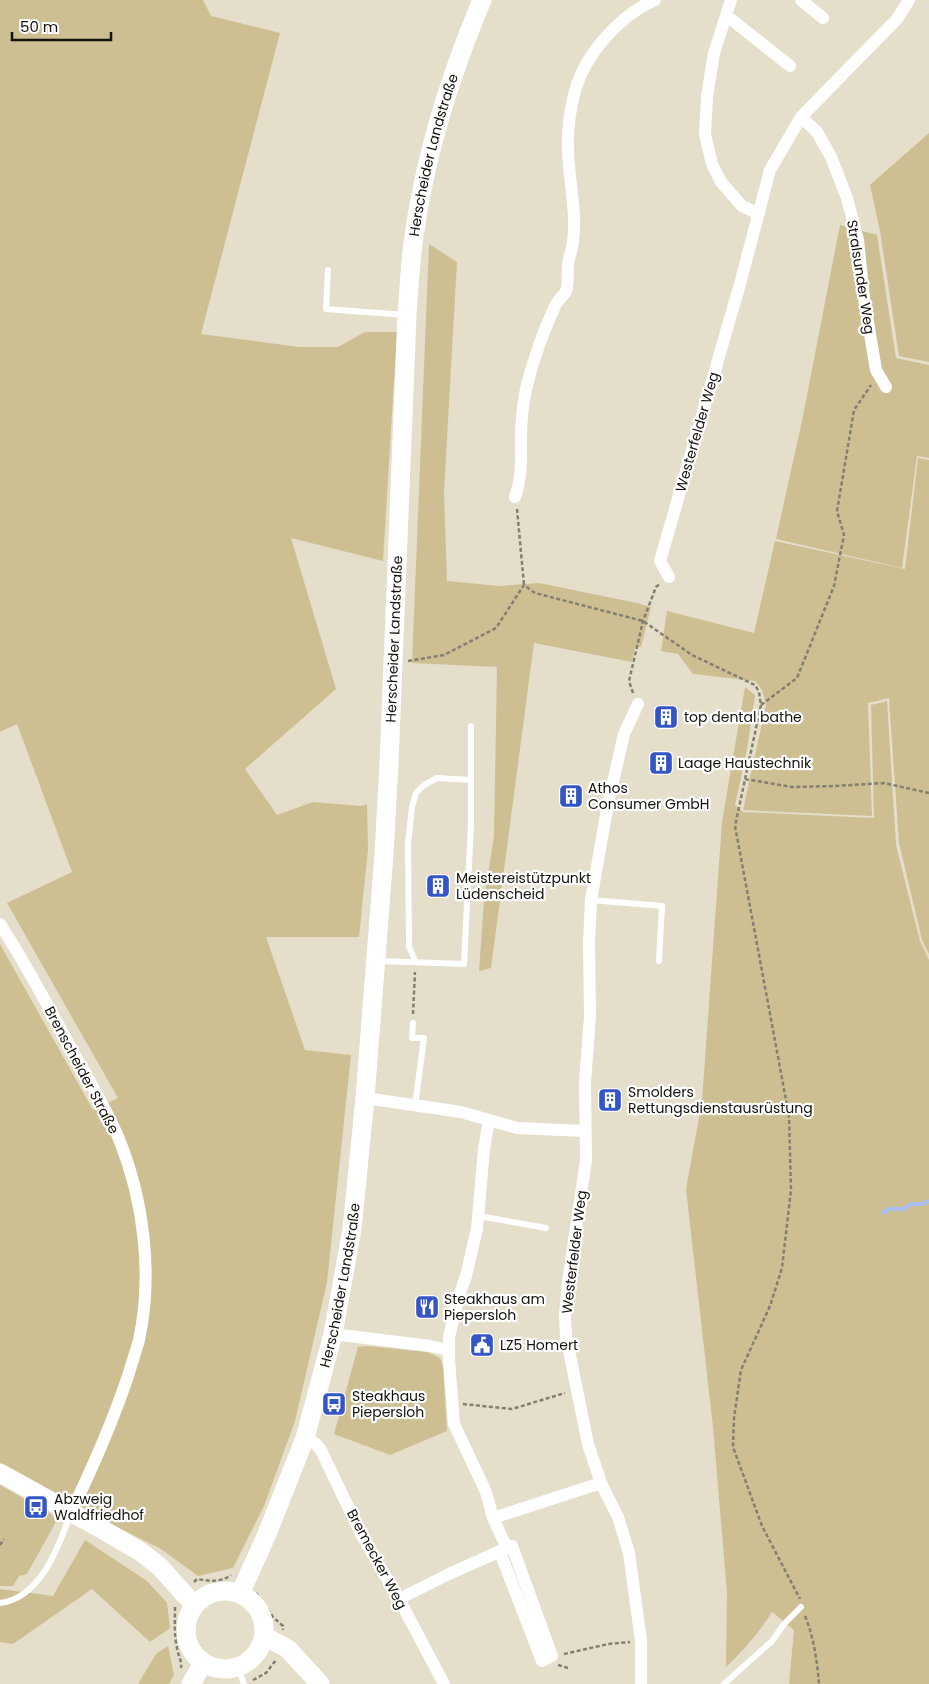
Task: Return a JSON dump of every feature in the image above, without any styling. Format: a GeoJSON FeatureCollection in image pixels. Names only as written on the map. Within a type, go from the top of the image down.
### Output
{"type":"FeatureCollection","features":[{"type":"Feature","properties":{"kind":"main road","name":"Herscheider Landstraße"},"geometry":{"type":"LineString","coordinates":[[240,1594],[267,1534],[305,1438],[333,1334],[352,1229],[365,1098],[384,845],[407,316],[413,243],[430,155],[449,85],[464,42],[482,0]]}},
{"type":"Feature","properties":{"kind":"main road"},"geometry":{"type":"LineString","coordinates":[[0,1473],[141,1552],[160,1567],[194,1605]]}},
{"type":"Feature","properties":{"kind":"main road"},"geometry":{"type":"LineString","coordinates":[[216,1591],[232,1591],[240,1594],[253,1602],[260,1612],[264,1626],[264,1636],[261,1645],[249,1661],[243,1679],[203,1663],[191,1651],[185,1632],[187,1618],[194,1605],[201,1598],[216,1591]]}},
{"type":"Feature","properties":{"kind":"main road"},"geometry":{"type":"LineString","coordinates":[[264,1636],[288,1649],[320,1684]]}},
{"type":"Feature","properties":{"kind":"main road"},"geometry":{"type":"LineString","coordinates":[[193,1682],[203,1663]]}},
{"type":"Feature","properties":{"kind":"street"},"geometry":{"type":"LineString","coordinates":[[515,498],[521,469],[521,435],[526,389],[536,353],[548,322],[556,303],[566,291],[575,213],[568,150],[569,123],[575,90],[593,54],[619,22],[645,4],[655,0]]}},
{"type":"Feature","properties":{"kind":"street"},"geometry":{"type":"LineString","coordinates":[[731,0],[714,52],[707,96],[705,134],[712,164],[721,182],[742,206],[759,214]]}},
{"type":"Feature","properties":{"kind":"street"},"geometry":{"type":"LineString","coordinates":[[801,0],[823,18]]}},
{"type":"Feature","properties":{"kind":"street","name":"Westerfelder Weg"},"geometry":{"type":"LineString","coordinates":[[669,577],[660,561],[770,170],[801,117],[896,19],[909,0]]}},
{"type":"Feature","properties":{"kind":"street"},"geometry":{"type":"LineString","coordinates":[[727,16],[790,66]]}},
{"type":"Feature","properties":{"kind":"street","name":"Stralsunder Weg"},"geometry":{"type":"LineString","coordinates":[[801,117],[817,132],[831,157],[847,198],[858,240],[864,298],[876,370],[886,387]]}},
{"type":"Feature","properties":{"kind":"street","name":"Westerfelder Weg"},"geometry":{"type":"LineString","coordinates":[[638,704],[624,734],[608,804],[591,900],[589,942],[590,1016],[585,1082],[584,1131],[586,1160],[568,1282],[565,1316],[566,1336],[588,1444],[601,1483],[618,1517],[629,1552],[642,1641],[641,1684]]}},
{"type":"Feature","properties":{"kind":"street","name":"Brenscheider Straße"},"geometry":{"type":"LineString","coordinates":[[0,924],[102,1104],[119,1140],[133,1184],[144,1243],[145,1292],[139,1340],[119,1403],[100,1452],[71,1512]]}},
{"type":"Feature","properties":{"kind":"street"},"geometry":{"type":"LineString","coordinates":[[365,1098],[461,1112],[517,1128],[584,1131]]}},
{"type":"Feature","properties":{"kind":"street"},"geometry":{"type":"LineString","coordinates":[[489,1120],[484,1149],[475,1242],[458,1299],[449,1337],[449,1350],[454,1424],[486,1492],[504,1550]]}},
{"type":"Feature","properties":{"kind":"street"},"geometry":{"type":"LineString","coordinates":[[333,1334],[449,1350]]}},
{"type":"Feature","properties":{"kind":"street","name":"Bremecker Weg"},"geometry":{"type":"LineString","coordinates":[[305,1438],[315,1443],[321,1450],[361,1534],[399,1599],[444,1684]]}},
{"type":"Feature","properties":{"kind":"street"},"geometry":{"type":"LineString","coordinates":[[493,1518],[601,1483]]}},
{"type":"Feature","properties":{"kind":"street"},"geometry":{"type":"LineString","coordinates":[[399,1599],[512,1546],[552,1656]]}},
{"type":"Feature","properties":{"kind":"lane"},"geometry":{"type":"LineString","coordinates":[[328,270],[326,309],[407,316]]}},
{"type":"Feature","properties":{"kind":"lane"},"geometry":{"type":"LineString","coordinates":[[375,961],[464,964],[471,824],[471,726]]}},
{"type":"Feature","properties":{"kind":"lane"},"geometry":{"type":"LineString","coordinates":[[415,961],[409,946],[408,844],[412,807],[416,793],[424,785],[437,778],[471,780]]}},
{"type":"Feature","properties":{"kind":"lane"},"geometry":{"type":"LineString","coordinates":[[591,900],[662,906],[660,961]]}},
{"type":"Feature","properties":{"kind":"lane"},"geometry":{"type":"LineString","coordinates":[[413,1023],[412,1038],[424,1038],[415,1106]]}},
{"type":"Feature","properties":{"kind":"lane"},"geometry":{"type":"LineString","coordinates":[[479,1216],[546,1228]]}},
{"type":"Feature","properties":{"kind":"lane"},"geometry":{"type":"LineString","coordinates":[[0,1603],[11,1602],[31,1589],[45,1571],[71,1512]]}},
{"type":"Feature","properties":{"kind":"lane"},"geometry":{"type":"LineString","coordinates":[[724,1684],[772,1641],[784,1624],[801,1607]]}},
{"type":"Feature","properties":{"kind":"path"},"geometry":{"type":"LineString","coordinates":[[761,705],[796,678],[834,586],[844,535],[837,511],[854,410],[879,373],[876,370]]}},
{"type":"Feature","properties":{"kind":"path"},"geometry":{"type":"LineString","coordinates":[[392,666],[444,655],[496,628],[524,585],[519,521],[515,498]]}},
{"type":"Feature","properties":{"kind":"path"},"geometry":{"type":"LineString","coordinates":[[638,704],[629,681],[643,621],[656,587],[669,577]]}},
{"type":"Feature","properties":{"kind":"path"},"geometry":{"type":"LineString","coordinates":[[524,585],[536,593],[643,621],[692,655],[755,685],[759,692],[761,705],[735,826],[788,1116],[791,1190],[782,1268],[770,1306],[741,1370],[734,1418],[733,1447],[762,1526],[799,1595],[801,1607],[811,1630],[817,1660],[819,1684]]}},
{"type":"Feature","properties":{"kind":"path"},"geometry":{"type":"LineString","coordinates":[[745,779],[792,787],[884,783],[929,794]]}},
{"type":"Feature","properties":{"kind":"path"},"geometry":{"type":"LineString","coordinates":[[413,1023],[415,961]]}},
{"type":"Feature","properties":{"kind":"path"},"geometry":{"type":"LineString","coordinates":[[453,1403],[512,1409],[576,1390]]}},
{"type":"Feature","properties":{"kind":"path"},"geometry":{"type":"LineString","coordinates":[[0,1545],[4,1539]]}},
{"type":"Feature","properties":{"kind":"path"},"geometry":{"type":"LineString","coordinates":[[193,1682],[179,1673],[181,1660],[177,1650],[173,1599],[197,1579],[212,1582],[226,1578],[235,1571]]}},
{"type":"Feature","properties":{"kind":"path"},"geometry":{"type":"LineString","coordinates":[[552,1656],[608,1644],[642,1641]]}},
{"type":"Feature","properties":{"kind":"shaded area"},"geometry":{"type":"Polygon","coordinates":[[[0,0],[203,0],[211,16],[280,33],[201,334],[299,347],[338,347],[365,332],[397,332],[383,561],[291,538],[336,689],[245,769],[277,815],[313,802],[361,806],[367,804],[368,849],[359,937],[266,937],[305,1050],[351,1055],[327,1282],[295,1421],[264,1506],[233,1568],[198,1576],[161,1549],[0,1468],[0,944],[93,1110],[118,1098],[7,903],[72,872],[17,724],[0,732],[0,0]]]}},
{"type":"Feature","properties":{"kind":"shaded area"},"geometry":{"type":"Polygon","coordinates":[[[929,133],[929,362],[899,356],[880,231],[870,185],[929,133]]]}},
{"type":"Feature","properties":{"kind":"shaded area"},"geometry":{"type":"Polygon","coordinates":[[[840,225],[877,235],[896,358],[929,365],[929,458],[917,456],[902,568],[776,539],[803,416],[840,225]]]}},
{"type":"Feature","properties":{"kind":"shaded area"},"geometry":{"type":"Polygon","coordinates":[[[429,244],[457,262],[444,492],[447,581],[499,586],[539,583],[651,607],[641,647],[635,647],[632,662],[534,643],[491,968],[479,971],[484,900],[494,836],[497,667],[412,663],[429,244]]]}},
{"type":"Feature","properties":{"kind":"shaded area"},"geometry":{"type":"Polygon","coordinates":[[[918,458],[929,460],[929,954],[922,940],[899,843],[889,698],[868,703],[872,816],[743,810],[766,705],[762,690],[755,681],[693,674],[678,654],[661,651],[667,611],[754,633],[775,541],[905,569],[918,458]]]}},
{"type":"Feature","properties":{"kind":"shaded area"},"geometry":{"type":"Polygon","coordinates":[[[745,687],[755,695],[747,749],[735,805],[743,812],[874,818],[871,705],[887,701],[896,845],[920,941],[929,960],[929,1684],[789,1684],[794,1630],[772,1612],[751,1641],[726,1667],[727,1593],[713,1427],[686,1189],[702,1101],[722,822],[745,687]]]}},
{"type":"Feature","properties":{"kind":"shaded area"},"geometry":{"type":"Polygon","coordinates":[[[366,1346],[427,1352],[440,1358],[443,1367],[447,1431],[390,1455],[334,1434],[358,1347],[366,1346]]]}},
{"type":"Feature","properties":{"kind":"shaded area"},"geometry":{"type":"Polygon","coordinates":[[[0,1485],[58,1518],[27,1574],[19,1576],[13,1586],[0,1586],[0,1485]]]}},
{"type":"Feature","properties":{"kind":"shaded area"},"geometry":{"type":"Polygon","coordinates":[[[85,1540],[147,1581],[167,1603],[170,1628],[150,1642],[92,1589],[13,1644],[0,1642],[0,1589],[53,1596],[85,1540]]]}},
{"type":"Feature","properties":{"kind":"shaded area"},"geometry":{"type":"Polygon","coordinates":[[[168,1646],[174,1675],[169,1684],[138,1684],[156,1654],[168,1646]]]}},
{"type":"Feature","properties":{"kind":"waterway"},"geometry":{"type":"LineString","coordinates":[[883,1213],[889,1209],[904,1209],[910,1204],[922,1204],[929,1201]]}},
{"type":"Feature","properties":{"kind":"place","name":"top dental bathe"},"geometry":{"type":"Point","coordinates":[666,717]}},
{"type":"Feature","properties":{"kind":"place","name":"Laage Haustechnik"},"geometry":{"type":"Point","coordinates":[661,763]}},
{"type":"Feature","properties":{"kind":"place","name":"Athos Consumer GmbH"},"geometry":{"type":"Point","coordinates":[571,796]}},
{"type":"Feature","properties":{"kind":"place","name":"Meistereistützpunkt Lüdenscheid"},"geometry":{"type":"Point","coordinates":[438,886]}},
{"type":"Feature","properties":{"kind":"place","name":"Smolders Rettungsdienstausrüstung"},"geometry":{"type":"Point","coordinates":[610,1100]}},
{"type":"Feature","properties":{"kind":"place","name":"Steakhaus am Piepersloh"},"geometry":{"type":"Point","coordinates":[427,1307]}},
{"type":"Feature","properties":{"kind":"place","name":"LZ5 Homert"},"geometry":{"type":"Point","coordinates":[482,1345]}},
{"type":"Feature","properties":{"kind":"place","name":"Steakhaus Piepersloh"},"geometry":{"type":"Point","coordinates":[334,1404]}},
{"type":"Feature","properties":{"kind":"place","name":"Abzweig Waldfriedhof"},"geometry":{"type":"Point","coordinates":[36,1507]}}]}
